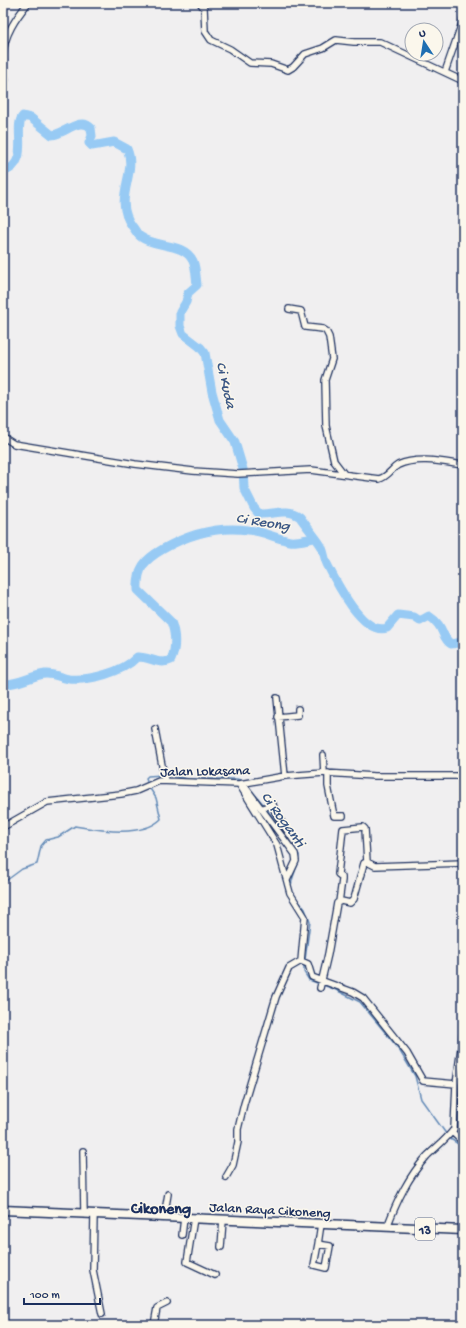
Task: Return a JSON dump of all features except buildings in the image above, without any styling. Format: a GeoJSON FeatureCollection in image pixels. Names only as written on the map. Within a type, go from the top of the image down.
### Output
{"type":"FeatureCollection","features":[{"type":"Feature","properties":{"kind":"highway","name":"Jalan Raya Cikoneng"},"geometry":{"type":"LineString","coordinates":[[3,1210],[463,1230]]}},
{"type":"Feature","properties":{"kind":"street"},"geometry":{"type":"LineString","coordinates":[[3,92],[6,83],[3,56],[6,41],[14,23],[28,3]]}},
{"type":"Feature","properties":{"kind":"street"},"geometry":{"type":"LineString","coordinates":[[200,3],[204,8],[205,31],[209,37],[250,63],[271,64],[288,70],[293,67],[305,54],[323,48],[336,40],[380,42],[463,81]]}},
{"type":"Feature","properties":{"kind":"street"},"geometry":{"type":"LineString","coordinates":[[445,72],[463,20]]}},
{"type":"Feature","properties":{"kind":"street"},"geometry":{"type":"LineString","coordinates":[[289,309],[301,311],[305,327],[323,329],[328,333],[332,359],[325,380],[326,426],[334,461],[344,474]]}},
{"type":"Feature","properties":{"kind":"street"},"geometry":{"type":"LineString","coordinates":[[3,437],[14,444],[135,464],[238,474],[302,470],[382,478],[399,465],[424,460],[463,465]]}},
{"type":"Feature","properties":{"kind":"street"},"geometry":{"type":"LineString","coordinates":[[277,698],[285,776]]}},
{"type":"Feature","properties":{"kind":"street"},"geometry":{"type":"LineString","coordinates":[[278,717],[298,715],[298,709]]}},
{"type":"Feature","properties":{"kind":"street"},"geometry":{"type":"LineString","coordinates":[[155,729],[165,776]]}},
{"type":"Feature","properties":{"kind":"street"},"geometry":{"type":"LineString","coordinates":[[323,755],[334,816],[343,816]]}},
{"type":"Feature","properties":{"kind":"street","name":"Jalan Lokasana"},"geometry":{"type":"LineString","coordinates":[[3,826],[47,802],[121,794],[148,786],[165,776],[243,784],[285,776],[326,773],[375,776],[463,776]]}},
{"type":"Feature","properties":{"kind":"street"},"geometry":{"type":"LineString","coordinates":[[243,784],[265,807],[290,840]]}},
{"type":"Feature","properties":{"kind":"street"},"geometry":{"type":"LineString","coordinates":[[243,784],[278,848],[291,896],[306,920],[303,962],[312,977],[320,983],[353,992],[363,998],[407,1053],[423,1081],[456,1084]]}},
{"type":"Feature","properties":{"kind":"street"},"geometry":{"type":"LineString","coordinates":[[265,807],[273,804],[275,812],[290,840],[295,854],[296,858],[287,880]]}},
{"type":"Feature","properties":{"kind":"street"},"geometry":{"type":"LineString","coordinates":[[320,983],[328,954],[336,906],[339,902],[342,880],[338,874],[343,829],[363,827],[365,829],[367,862]]}},
{"type":"Feature","properties":{"kind":"street"},"geometry":{"type":"LineString","coordinates":[[367,862],[375,866],[463,863]]}},
{"type":"Feature","properties":{"kind":"street"},"geometry":{"type":"LineString","coordinates":[[339,902],[350,903],[354,899],[362,866],[367,862]]}},
{"type":"Feature","properties":{"kind":"street"},"geometry":{"type":"LineString","coordinates":[[226,1177],[233,1165],[238,1142],[238,1128],[244,1104],[276,997],[289,968],[303,962]]}},
{"type":"Feature","properties":{"kind":"street"},"geometry":{"type":"LineString","coordinates":[[387,1227],[399,1196],[406,1184],[426,1157],[447,1138],[454,1127],[456,1084],[463,1033]]}},
{"type":"Feature","properties":{"kind":"street"},"geometry":{"type":"LineString","coordinates":[[452,1132],[463,1142]]}},
{"type":"Feature","properties":{"kind":"street"},"geometry":{"type":"LineString","coordinates":[[83,1151],[84,1214]]}},
{"type":"Feature","properties":{"kind":"street"},"geometry":{"type":"LineString","coordinates":[[164,1217],[168,1194]]}},
{"type":"Feature","properties":{"kind":"street"},"geometry":{"type":"LineString","coordinates":[[94,1214],[93,1270],[102,1314]]}},
{"type":"Feature","properties":{"kind":"street"},"geometry":{"type":"LineString","coordinates":[[182,1235],[184,1218]]}},
{"type":"Feature","properties":{"kind":"street"},"geometry":{"type":"LineString","coordinates":[[194,1218],[187,1262],[215,1275]]}},
{"type":"Feature","properties":{"kind":"street"},"geometry":{"type":"LineString","coordinates":[[221,1247],[223,1220]]}},
{"type":"Feature","properties":{"kind":"street"},"geometry":{"type":"LineString","coordinates":[[318,1244],[330,1246],[326,1268],[314,1265],[320,1224]]}},
{"type":"Feature","properties":{"kind":"street"},"geometry":{"type":"LineString","coordinates":[[154,1325],[157,1308],[167,1303]]}},
{"type":"Feature","properties":{"kind":"waterway","name":"Ci Kuda"},"geometry":{"type":"LineString","coordinates":[[3,172],[12,167],[17,161],[20,145],[19,128],[20,121],[23,116],[31,118],[52,135],[77,125],[87,125],[91,128],[92,136],[89,143],[92,146],[114,142],[127,149],[130,158],[130,168],[124,206],[126,216],[140,236],[154,243],[177,248],[189,255],[193,261],[197,285],[188,293],[186,302],[180,312],[180,326],[183,334],[200,347],[205,353],[212,392],[220,420],[235,442],[243,469],[244,488],[254,508],[259,514],[290,512],[300,517],[321,546],[327,564],[351,606],[369,624],[378,628],[387,628],[398,615],[414,617],[420,621],[429,616],[438,624],[451,644],[463,642]]}},
{"type":"Feature","properties":{"kind":"waterway","name":"Ci Reong"},"geometry":{"type":"LineString","coordinates":[[3,684],[19,682],[45,674],[51,674],[69,679],[87,679],[115,671],[137,657],[162,662],[171,660],[175,641],[171,622],[138,590],[138,582],[140,570],[146,561],[156,553],[183,539],[204,532],[226,529],[254,531],[290,541],[314,538]]}},
{"type":"Feature","properties":{"kind":"waterway","name":"Ci Roganti"},"geometry":{"type":"LineString","coordinates":[[148,783],[146,778],[148,776],[162,775]]}},
{"type":"Feature","properties":{"kind":"waterway","name":"Ci Roganti"},"geometry":{"type":"LineString","coordinates":[[166,775],[189,779],[237,779],[243,781]]}},
{"type":"Feature","properties":{"kind":"waterway","name":"Ci Roganti"},"geometry":{"type":"LineString","coordinates":[[247,785],[264,805]]}},
{"type":"Feature","properties":{"kind":"waterway","name":"Ci Roganti"},"geometry":{"type":"LineString","coordinates":[[3,883],[22,869],[37,864],[41,846],[46,840],[58,837],[75,826],[108,831],[132,831],[153,825],[161,819],[156,798],[149,787]]}},
{"type":"Feature","properties":{"kind":"waterway","name":"Ci Roganti"},"geometry":{"type":"LineString","coordinates":[[266,808],[299,855],[291,888]]}},
{"type":"Feature","properties":{"kind":"waterway","name":"Ci Roganti"},"geometry":{"type":"LineString","coordinates":[[296,898],[305,909],[310,922],[305,960]]}},
{"type":"Feature","properties":{"kind":"waterway","name":"Ci Roganti"},"geometry":{"type":"LineString","coordinates":[[304,964],[304,972],[309,980],[334,989],[360,1002],[398,1048],[415,1076],[421,1099],[447,1135]]}},
{"type":"Feature","properties":{"kind":"waterway","name":"Ci Roganti"},"geometry":{"type":"LineString","coordinates":[[449,1138],[463,1147]]}},
{"type":"Feature","properties":{"kind":"district","name":"Cikoneng"},"geometry":{"type":"Point","coordinates":[161,1207]}}]}
